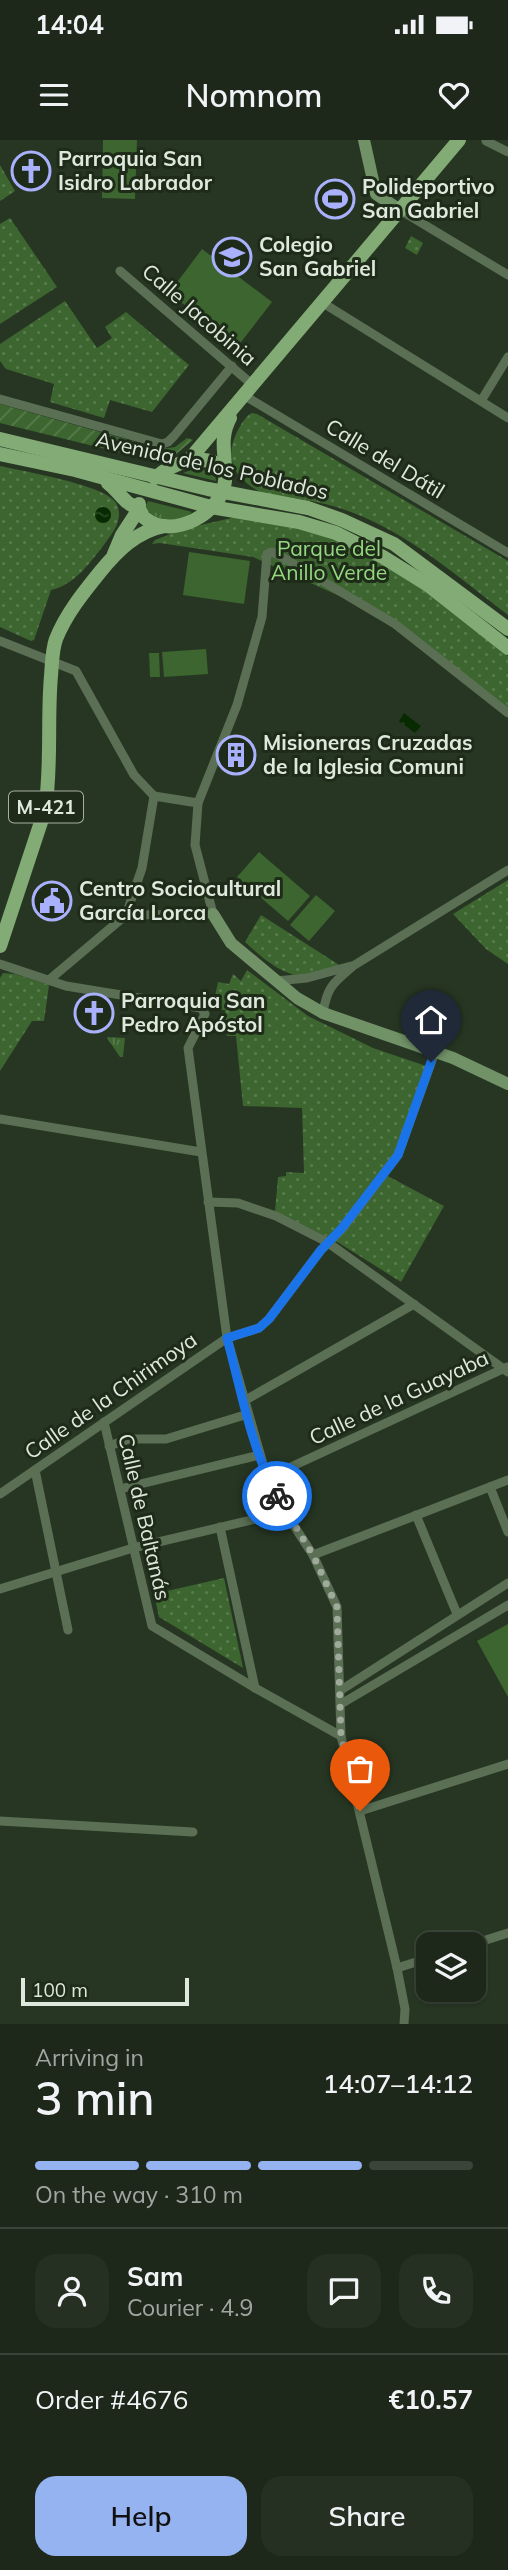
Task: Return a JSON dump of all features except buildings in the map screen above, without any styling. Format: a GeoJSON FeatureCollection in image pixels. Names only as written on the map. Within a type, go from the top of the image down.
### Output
{"type":"FeatureCollection","features":[{"type":"Feature","properties":{"kind":"main road"},"geometry":{"type":"LineString","coordinates":[[189,460],[459,140]]}},
{"type":"Feature","properties":{"kind":"main road"},"geometry":{"type":"LineString","coordinates":[[113,555],[151,528],[191,522],[211,508],[222,492],[224,429],[245,396]]}},
{"type":"Feature","properties":{"kind":"main road","name":"Avenida de los Poblados"},"geometry":{"type":"LineString","coordinates":[[0,439],[222,492],[308,508],[342,520],[394,544],[508,629]]}},
{"type":"Feature","properties":{"kind":"main road","name":"Avenida de los Poblados"},"geometry":{"type":"LineString","coordinates":[[0,454],[211,508],[299,522],[336,533],[428,584],[508,648]]}},
{"type":"Feature","properties":{"kind":"main road"},"geometry":{"type":"LineString","coordinates":[[113,555],[139,509],[145,491],[157,476],[173,466],[189,460],[213,462],[224,469],[237,487],[250,497]]}},
{"type":"Feature","properties":{"kind":"main road","name":"Avenida de los Poblados"},"geometry":{"type":"LineString","coordinates":[[102,478],[117,490],[125,501],[139,509],[145,519],[164,526]]}},
{"type":"Feature","properties":{"kind":"main road"},"geometry":{"type":"LineString","coordinates":[[122,535],[126,516],[125,501]]}},
{"type":"Feature","properties":{"kind":"main road","name":"M-421"},"geometry":{"type":"LineString","coordinates":[[0,946],[45,810],[49,788],[52,660],[55,641],[82,594],[113,555]]}},
{"type":"Feature","properties":{"kind":"street"},"geometry":{"type":"LineString","coordinates":[[364,140],[376,194],[508,275]]}},
{"type":"Feature","properties":{"kind":"street"},"geometry":{"type":"LineString","coordinates":[[486,141],[508,152]]}},
{"type":"Feature","properties":{"kind":"street","name":"Calle Jacobinia"},"geometry":{"type":"LineString","coordinates":[[120,271],[232,366],[245,396]]}},
{"type":"Feature","properties":{"kind":"street"},"geometry":{"type":"LineString","coordinates":[[323,303],[508,418]]}},
{"type":"Feature","properties":{"kind":"street"},"geometry":{"type":"LineString","coordinates":[[481,401],[508,357]]}},
{"type":"Feature","properties":{"kind":"street"},"geometry":{"type":"LineString","coordinates":[[0,398],[162,444],[174,436],[232,366]]}},
{"type":"Feature","properties":{"kind":"street","name":"Calle del Dátil"},"geometry":{"type":"LineString","coordinates":[[245,396],[508,553]]}},
{"type":"Feature","properties":{"kind":"street"},"geometry":{"type":"LineString","coordinates":[[508,713],[395,624],[272,552],[267,554],[262,617],[237,705],[198,803],[195,845],[213,914],[231,943],[297,998],[323,1013],[455,1059],[508,1084]]}},
{"type":"Feature","properties":{"kind":"street"},"geometry":{"type":"LineString","coordinates":[[0,641],[76,671],[134,775],[154,796],[198,803]]}},
{"type":"Feature","properties":{"kind":"street"},"geometry":{"type":"LineString","coordinates":[[49,980],[126,915],[142,867],[154,796]]}},
{"type":"Feature","properties":{"kind":"street"},"geometry":{"type":"LineString","coordinates":[[323,1013],[326,994],[331,985],[353,966],[508,870]]}},
{"type":"Feature","properties":{"kind":"street"},"geometry":{"type":"LineString","coordinates":[[126,915],[213,914]]}},
{"type":"Feature","properties":{"kind":"street"},"geometry":{"type":"LineString","coordinates":[[0,964],[66,986],[201,1008],[205,1014],[188,1048],[227,1338],[267,1478],[313,1555],[337,1607],[341,1736],[397,1968],[405,2010],[404,2024]]}},
{"type":"Feature","properties":{"kind":"street"},"geometry":{"type":"LineString","coordinates":[[276,981],[307,978],[353,966]]}},
{"type":"Feature","properties":{"kind":"street"},"geometry":{"type":"LineString","coordinates":[[297,998],[300,986],[307,978]]}},
{"type":"Feature","properties":{"kind":"street","name":"Calle de la Chirimoya"},"geometry":{"type":"LineString","coordinates":[[0,1494],[227,1338],[259,1328],[269,1319],[398,1155],[435,1052]]}},
{"type":"Feature","properties":{"kind":"street"},"geometry":{"type":"LineString","coordinates":[[0,1119],[201,1152]]}},
{"type":"Feature","properties":{"kind":"street"},"geometry":{"type":"LineString","coordinates":[[208,1202],[238,1203],[276,1216],[327,1242],[507,1369]]}},
{"type":"Feature","properties":{"kind":"street"},"geometry":{"type":"LineString","coordinates":[[244,1401],[414,1304]]}},
{"type":"Feature","properties":{"kind":"street","name":"Calle de la Guayaba"},"geometry":{"type":"LineString","coordinates":[[267,1478],[507,1369]]}},
{"type":"Feature","properties":{"kind":"street"},"geometry":{"type":"LineString","coordinates":[[109,1446],[129,1439],[166,1439],[248,1414]]}},
{"type":"Feature","properties":{"kind":"street","name":"Calle de Baltanás"},"geometry":{"type":"LineString","coordinates":[[104,1422],[152,1626],[341,1736]]}},
{"type":"Feature","properties":{"kind":"street"},"geometry":{"type":"LineString","coordinates":[[120,1489],[260,1455]]}},
{"type":"Feature","properties":{"kind":"street"},"geometry":{"type":"LineString","coordinates":[[35,1470],[68,1630]]}},
{"type":"Feature","properties":{"kind":"street"},"geometry":{"type":"LineString","coordinates":[[313,1555],[508,1480]]}},
{"type":"Feature","properties":{"kind":"street"},"geometry":{"type":"LineString","coordinates":[[490,1487],[508,1532]]}},
{"type":"Feature","properties":{"kind":"street"},"geometry":{"type":"LineString","coordinates":[[0,1588],[133,1548],[285,1512]]}},
{"type":"Feature","properties":{"kind":"street"},"geometry":{"type":"LineString","coordinates":[[416,1515],[457,1614]]}},
{"type":"Feature","properties":{"kind":"street"},"geometry":{"type":"LineString","coordinates":[[220,1527],[255,1688]]}},
{"type":"Feature","properties":{"kind":"street"},"geometry":{"type":"LineString","coordinates":[[341,1690],[508,1583]]}},
{"type":"Feature","properties":{"kind":"street"},"geometry":{"type":"LineString","coordinates":[[341,1704],[508,1605]]}},
{"type":"Feature","properties":{"kind":"street"},"geometry":{"type":"LineString","coordinates":[[407,1647],[416,1660]]}},
{"type":"Feature","properties":{"kind":"street"},"geometry":{"type":"LineString","coordinates":[[360,1811],[508,1764]]}},
{"type":"Feature","properties":{"kind":"street"},"geometry":{"type":"LineString","coordinates":[[0,1821],[194,1832]]}},
{"type":"Feature","properties":{"kind":"street"},"geometry":{"type":"LineString","coordinates":[[486,1940],[508,1933]]}},
{"type":"Feature","properties":{"kind":"street"},"geometry":{"type":"LineString","coordinates":[[397,1968],[416,1962]]}},
{"type":"Feature","properties":{"kind":"green space"},"geometry":{"type":"Polygon","coordinates":[[[103,140],[137,140],[135,199],[102,198],[103,140]]]}},
{"type":"Feature","properties":{"kind":"green space"},"geometry":{"type":"Polygon","coordinates":[[[0,165],[15,191],[0,201],[0,165]]]}},
{"type":"Feature","properties":{"kind":"green space"},"geometry":{"type":"Polygon","coordinates":[[[10,218],[57,287],[0,324],[0,224],[10,218]]]}},
{"type":"Feature","properties":{"kind":"green space"},"geometry":{"type":"Polygon","coordinates":[[[411,236],[423,243],[417,255],[405,248],[411,236]]]}},
{"type":"Feature","properties":{"kind":"green space"},"geometry":{"type":"Polygon","coordinates":[[[202,249],[272,302],[238,346],[169,293],[202,249]]]}},
{"type":"Feature","properties":{"kind":"green space"},"geometry":{"type":"Polygon","coordinates":[[[65,301],[97,348],[112,338],[105,327],[126,312],[189,365],[152,412],[110,400],[104,418],[50,402],[54,384],[6,369],[0,361],[0,344],[65,301]]]}},
{"type":"Feature","properties":{"kind":"green space"},"geometry":{"type":"Polygon","coordinates":[[[0,404],[161,449],[175,447],[187,438],[193,440],[175,455],[152,458],[130,455],[0,423],[0,404]]]}},
{"type":"Feature","properties":{"kind":"green space"},"geometry":{"type":"Polygon","coordinates":[[[252,413],[508,561],[508,615],[413,544],[373,521],[329,505],[262,493],[244,481],[234,467],[231,450],[238,430],[252,413]]]}},
{"type":"Feature","properties":{"kind":"green space"},"geometry":{"type":"Polygon","coordinates":[[[0,466],[97,490],[109,496],[118,509],[116,526],[92,560],[74,579],[51,590],[34,640],[31,641],[0,627],[0,466]]]}},
{"type":"Feature","properties":{"kind":"green space"},"geometry":{"type":"Polygon","coordinates":[[[196,468],[215,473],[216,481],[183,473],[196,468]]]}},
{"type":"Feature","properties":{"kind":"green space"},"geometry":{"type":"Polygon","coordinates":[[[148,501],[192,512],[184,519],[162,519],[148,512],[145,508],[148,501]]]}},
{"type":"Feature","properties":{"kind":"green space","name":"Parque del Anillo Verde"},"geometry":{"type":"Polygon","coordinates":[[[240,516],[338,536],[431,595],[508,656],[508,709],[397,622],[253,557],[152,544],[155,540],[183,529],[240,516]]]}},
{"type":"Feature","properties":{"kind":"green space"},"geometry":{"type":"Polygon","coordinates":[[[189,552],[250,561],[244,604],[183,595],[189,552]]]}},
{"type":"Feature","properties":{"kind":"green space"},"geometry":{"type":"Polygon","coordinates":[[[206,649],[208,674],[164,677],[162,652],[206,649]]]}},
{"type":"Feature","properties":{"kind":"green space"},"geometry":{"type":"Polygon","coordinates":[[[149,653],[159,653],[160,677],[150,677],[149,653]]]}},
{"type":"Feature","properties":{"kind":"green space"},"geometry":{"type":"Polygon","coordinates":[[[259,852],[310,896],[288,921],[237,877],[259,852]]]}},
{"type":"Feature","properties":{"kind":"green space"},"geometry":{"type":"Polygon","coordinates":[[[508,880],[508,964],[486,949],[453,914],[508,880]]]}},
{"type":"Feature","properties":{"kind":"green space"},"geometry":{"type":"Polygon","coordinates":[[[316,895],[335,911],[309,941],[290,925],[316,895]]]}},
{"type":"Feature","properties":{"kind":"green space"},"geometry":{"type":"Polygon","coordinates":[[[261,915],[344,968],[306,977],[288,973],[272,965],[245,942],[261,915]]]}},
{"type":"Feature","properties":{"kind":"green space"},"geometry":{"type":"Polygon","coordinates":[[[247,970],[308,1016],[373,1048],[429,1067],[398,1155],[384,1174],[444,1206],[401,1282],[339,1243],[275,1211],[278,1177],[286,1176],[286,1172],[304,1173],[302,1108],[243,1106],[236,1036],[227,1036],[225,1010],[212,1010],[218,982],[229,984],[233,974],[241,981],[247,970]]]}},
{"type":"Feature","properties":{"kind":"green space"},"geometry":{"type":"Polygon","coordinates":[[[3,973],[49,985],[44,1021],[32,1021],[0,1071],[0,978],[3,973]]]}},
{"type":"Feature","properties":{"kind":"green space"},"geometry":{"type":"Polygon","coordinates":[[[108,1037],[125,1038],[123,1057],[120,1057],[108,1037]]]}},
{"type":"Feature","properties":{"kind":"green space"},"geometry":{"type":"Polygon","coordinates":[[[224,1578],[243,1668],[159,1617],[154,1594],[224,1578]]]}},
{"type":"Feature","properties":{"kind":"green space"},"geometry":{"type":"Polygon","coordinates":[[[508,1624],[508,1697],[477,1641],[508,1624]]]}},
{"type":"Feature","properties":{"kind":"water"},"geometry":{"type":"Polygon","coordinates":[[[103,507],[109,509],[109,521],[103,523],[97,521],[95,515],[97,509],[103,507]]]}},
{"type":"Feature","properties":{"kind":"water"},"geometry":{"type":"Polygon","coordinates":[[[404,713],[421,726],[415,733],[399,721],[404,713]]]}},
{"type":"Feature","properties":{"kind":"way so far"},"geometry":{"type":"LineString","coordinates":[[277,1496],[313,1555],[337,1607],[341,1736],[360,1811]]}},
{"type":"Feature","properties":{"kind":"place","name":"Parroquia San Isidro Labrador"},"geometry":{"type":"Point","coordinates":[31,171]}},
{"type":"Feature","properties":{"kind":"place","name":"Polideportivo San Gabriel"},"geometry":{"type":"Point","coordinates":[335,199]}},
{"type":"Feature","properties":{"kind":"place","name":"Colegio San Gabriel"},"geometry":{"type":"Point","coordinates":[232,257]}},
{"type":"Feature","properties":{"kind":"place","name":"Misioneras Cruzadas de la Iglesia Comuni"},"geometry":{"type":"Point","coordinates":[236,755]}},
{"type":"Feature","properties":{"kind":"place","name":"Centro Sociocultural García Lorca"},"geometry":{"type":"Point","coordinates":[52,901]}},
{"type":"Feature","properties":{"kind":"place","name":"Parroquia San Pedro Apóstol"},"geometry":{"type":"Point","coordinates":[94,1013]}},
{"type":"Feature","properties":{"kind":"route"},"geometry":{"type":"LineString","coordinates":[[277,1496],[267,1478],[227,1338],[259,1328],[269,1319],[398,1155],[431,1062]]}}]}
